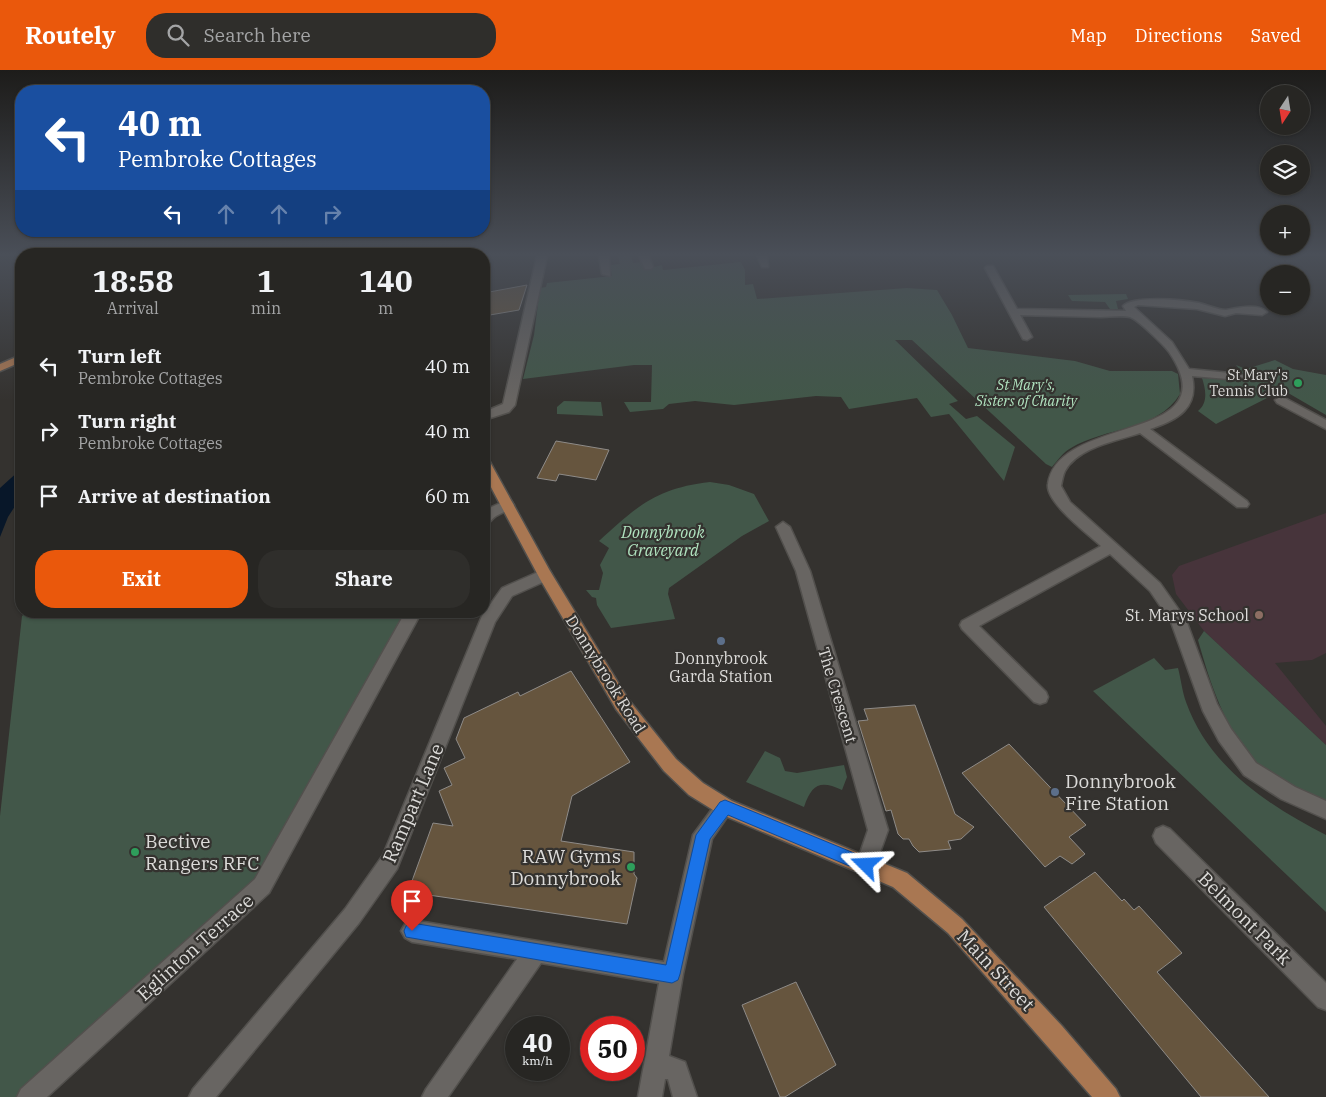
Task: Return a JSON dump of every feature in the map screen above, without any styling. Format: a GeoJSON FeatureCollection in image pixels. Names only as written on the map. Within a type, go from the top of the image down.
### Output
{"type":"FeatureCollection","features":[{"type":"Feature","properties":{"kind":"main road"},"geometry":{"type":"LineString","coordinates":[[0,368],[15,361]]}},
{"type":"Feature","properties":{"kind":"main road","name":"Donnybrook Road"},"geometry":{"type":"LineString","coordinates":[[490,473],[545,574],[618,696],[643,733],[670,765],[696,789],[725,807],[866,865]]}},
{"type":"Feature","properties":{"kind":"main road","name":"Main Street"},"geometry":{"type":"LineString","coordinates":[[866,865],[900,880],[955,926],[1054,1034],[1108,1097]]}},
{"type":"Feature","properties":{"kind":"street"},"geometry":{"type":"LineString","coordinates":[[490,414],[501,411],[509,405],[524,344],[531,304]]}},
{"type":"Feature","properties":{"kind":"street"},"geometry":{"type":"LineString","coordinates":[[1009,304],[1027,337]]}},
{"type":"Feature","properties":{"kind":"street"},"geometry":{"type":"LineString","coordinates":[[1133,304],[1128,306],[1134,314],[1170,345],[1185,372],[1189,388],[1187,402],[1168,419],[1086,447],[1069,456],[1056,475],[1054,486],[1058,497],[1155,587],[1178,620],[1210,706],[1225,735],[1250,769],[1288,793],[1326,810]]}},
{"type":"Feature","properties":{"kind":"street"},"geometry":{"type":"LineString","coordinates":[[1166,304],[1197,306],[1220,313],[1235,310],[1260,312]]}},
{"type":"Feature","properties":{"kind":"street"},"geometry":{"type":"LineString","coordinates":[[1013,312],[1134,314]]}},
{"type":"Feature","properties":{"kind":"street"},"geometry":{"type":"LineString","coordinates":[[1185,372],[1240,377]]}},
{"type":"Feature","properties":{"kind":"street"},"geometry":{"type":"LineString","coordinates":[[1281,400],[1326,425]]}},
{"type":"Feature","properties":{"kind":"street"},"geometry":{"type":"LineString","coordinates":[[1142,429],[1242,504]]}},
{"type":"Feature","properties":{"kind":"street"},"geometry":{"type":"LineString","coordinates":[[490,513],[507,506]]}},
{"type":"Feature","properties":{"kind":"street","name":"The Crescent"},"geometry":{"type":"LineString","coordinates":[[783,527],[803,571],[878,830],[866,865]]}},
{"type":"Feature","properties":{"kind":"street"},"geometry":{"type":"LineString","coordinates":[[1040,696],[968,625],[1111,547]]}},
{"type":"Feature","properties":{"kind":"street","name":"Rampart Lane"},"geometry":{"type":"LineString","coordinates":[[490,617],[507,592],[545,574]]}},
{"type":"Feature","properties":{"kind":"street","name":"Eglinton Terrace"},"geometry":{"type":"LineString","coordinates":[[28,1097],[262,886],[410,618]]}},
{"type":"Feature","properties":{"kind":"street","name":"Rampart Lane"},"geometry":{"type":"LineString","coordinates":[[201,1097],[352,916],[390,862],[489,618]]}},
{"type":"Feature","properties":{"kind":"street"},"geometry":{"type":"LineString","coordinates":[[650,1097],[672,974],[703,835],[725,807]]}},
{"type":"Feature","properties":{"kind":"street","name":"Belmont Park"},"geometry":{"type":"LineString","coordinates":[[1163,836],[1326,999]]}},
{"type":"Feature","properties":{"kind":"street"},"geometry":{"type":"LineString","coordinates":[[412,931],[672,974]]}},
{"type":"Feature","properties":{"kind":"street"},"geometry":{"type":"LineString","coordinates":[[434,1097],[536,951]]}},
{"type":"Feature","properties":{"kind":"street"},"geometry":{"type":"LineString","coordinates":[[656,1065],[676,1070],[685,1097]]}},
{"type":"Feature","properties":{"kind":"shaded area","name":"St. Marys School"},"geometry":{"type":"Polygon","coordinates":[[[1326,513],[1326,653],[1312,660],[1275,663],[1326,726],[1326,745],[1204,631],[1176,594],[1172,575],[1179,566],[1326,513]]]}},
{"type":"Feature","properties":{"kind":"green space","name":"St Mary's, Sisters of Charity"},"geometry":{"type":"Polygon","coordinates":[[[538,304],[945,304],[968,348],[1075,361],[1110,371],[1172,371],[1178,374],[1180,394],[1170,406],[1158,415],[1145,422],[1085,441],[1065,452],[1052,467],[1046,464],[912,340],[895,340],[958,401],[949,404],[966,419],[977,416],[1015,447],[1004,481],[949,414],[931,417],[917,398],[849,409],[841,397],[816,396],[734,405],[695,401],[669,404],[663,409],[630,412],[624,402],[651,402],[652,365],[634,365],[523,379],[534,335],[538,304]]]}},
{"type":"Feature","properties":{"kind":"green space"},"geometry":{"type":"Polygon","coordinates":[[[1106,304],[1117,304],[1118,309],[1110,309],[1106,304]]]}},
{"type":"Feature","properties":{"kind":"green space"},"geometry":{"type":"Polygon","coordinates":[[[1275,360],[1293,369],[1326,375],[1326,415],[1283,390],[1216,424],[1198,411],[1205,400],[1202,378],[1249,381],[1236,365],[1246,369],[1275,360]]]}},
{"type":"Feature","properties":{"kind":"green space"},"geometry":{"type":"Polygon","coordinates":[[[564,401],[601,402],[603,416],[557,414],[557,407],[564,401]]]}},
{"type":"Feature","properties":{"kind":"green space","name":"Donnybrook Graveyard"},"geometry":{"type":"Polygon","coordinates":[[[710,482],[729,485],[754,494],[769,521],[742,536],[669,588],[668,594],[675,619],[611,628],[597,605],[596,598],[592,597],[586,590],[599,590],[603,573],[600,565],[609,548],[599,541],[637,509],[662,494],[710,482]]]}},
{"type":"Feature","properties":{"kind":"green space","name":"Bective Rangers RFC"},"geometry":{"type":"Polygon","coordinates":[[[22,618],[403,618],[249,888],[17,1097],[0,1097],[0,816],[22,618]]]}},
{"type":"Feature","properties":{"kind":"green space"},"geometry":{"type":"Polygon","coordinates":[[[1204,631],[1326,745],[1326,802],[1278,780],[1262,767],[1236,736],[1217,698],[1198,640],[1204,631]]]}},
{"type":"Feature","properties":{"kind":"green space"},"geometry":{"type":"Polygon","coordinates":[[[1154,658],[1165,670],[1178,668],[1185,698],[1196,725],[1209,746],[1225,765],[1262,797],[1326,835],[1326,912],[1093,691],[1154,658]]]}},
{"type":"Feature","properties":{"kind":"green space"},"geometry":{"type":"Polygon","coordinates":[[[765,751],[780,758],[785,771],[797,773],[844,765],[847,777],[842,790],[828,785],[818,786],[810,793],[804,807],[746,782],[765,751]]]}},
{"type":"Feature","properties":{"kind":"water"},"geometry":{"type":"Polygon","coordinates":[[[15,474],[15,506],[8,517],[0,537],[0,488],[15,474]]]}},
{"type":"Feature","properties":{"kind":"building"},"geometry":{"type":"Polygon","coordinates":[[[490,304],[521,304],[519,310],[490,315],[490,304]]]}},
{"type":"Feature","properties":{"kind":"building"},"geometry":{"type":"Polygon","coordinates":[[[556,441],[609,450],[596,480],[559,474],[556,481],[537,478],[556,441]]]}},
{"type":"Feature","properties":{"kind":"building"},"geometry":{"type":"Polygon","coordinates":[[[571,671],[630,762],[572,796],[561,841],[634,852],[634,874],[637,878],[627,924],[408,892],[433,823],[453,826],[439,791],[452,785],[444,768],[465,758],[456,739],[464,718],[518,692],[520,696],[571,671]]]}},
{"type":"Feature","properties":{"kind":"building"},"geometry":{"type":"Polygon","coordinates":[[[915,705],[955,814],[974,827],[961,839],[948,841],[951,849],[919,852],[909,839],[903,839],[898,834],[891,810],[886,811],[858,721],[868,720],[864,709],[915,705]]]}},
{"type":"Feature","properties":{"kind":"building","name":"Donnybrook Fire Station"},"geometry":{"type":"Polygon","coordinates":[[[1009,744],[1086,825],[1069,837],[1085,854],[1072,864],[1060,856],[1045,867],[962,773],[1009,744]]]}},
{"type":"Feature","properties":{"kind":"building"},"geometry":{"type":"Polygon","coordinates":[[[1095,872],[1122,901],[1124,899],[1134,910],[1139,906],[1182,953],[1157,972],[1269,1097],[1201,1097],[1044,907],[1095,872]]]}},
{"type":"Feature","properties":{"kind":"building"},"geometry":{"type":"Polygon","coordinates":[[[796,982],[836,1065],[785,1097],[780,1097],[742,1005],[796,982]]]}},
{"type":"Feature","properties":{"kind":"place","name":"St Mary's Tennis Club"},"geometry":{"type":"Point","coordinates":[1298,383]}},
{"type":"Feature","properties":{"kind":"place","name":"St. Marys School"},"geometry":{"type":"Point","coordinates":[1259,615]}},
{"type":"Feature","properties":{"kind":"place","name":"Donnybrook Garda Station"},"geometry":{"type":"Point","coordinates":[721,641]}},
{"type":"Feature","properties":{"kind":"place","name":"Donnybrook Fire Station"},"geometry":{"type":"Point","coordinates":[1055,792]}},
{"type":"Feature","properties":{"kind":"place","name":"Bective Rangers RFC"},"geometry":{"type":"Point","coordinates":[135,852]}},
{"type":"Feature","properties":{"kind":"place","name":"RAW Gyms Donnybrook"},"geometry":{"type":"Point","coordinates":[631,867]}},
{"type":"Feature","properties":{"kind":"route"},"geometry":{"type":"LineString","coordinates":[[412,931],[672,974],[688,894],[703,835],[725,807],[866,865]]}}]}
